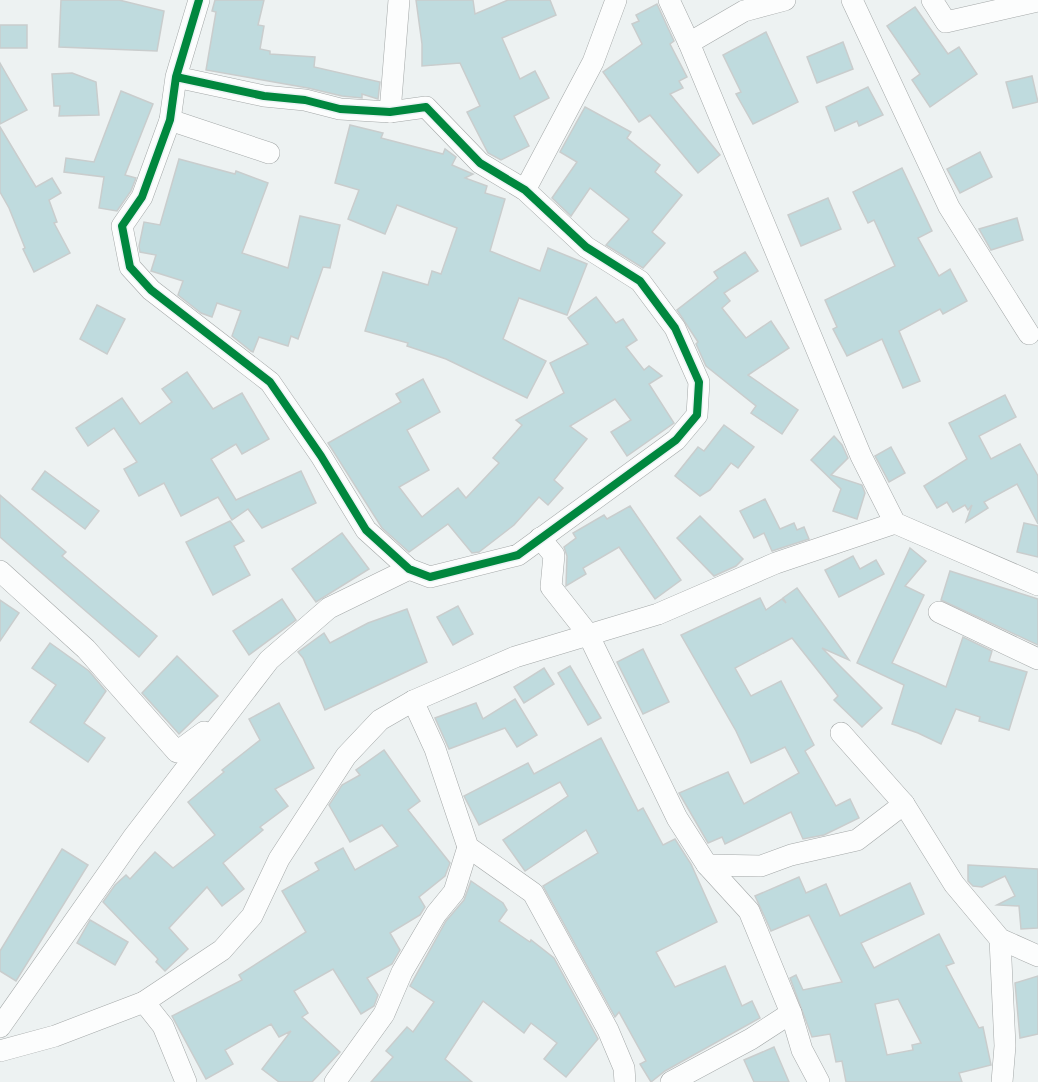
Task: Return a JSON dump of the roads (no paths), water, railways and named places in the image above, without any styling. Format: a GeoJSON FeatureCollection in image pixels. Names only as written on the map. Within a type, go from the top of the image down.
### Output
{"type":"FeatureCollection","features":[{"type":"Feature","properties":{"kind":"street"},"geometry":{"type":"LineString","coordinates":[[176,77],[264,96],[305,100],[340,109],[390,112],[426,107],[480,163],[525,190],[586,247],[640,281],[675,328],[699,382],[697,416],[676,440],[518,555],[475,568],[430,577],[409,569],[366,530],[321,456],[270,381],[151,290],[130,267],[122,226],[142,197],[170,120],[176,77],[200,0]]}},
{"type":"Feature","properties":{"kind":"street"},"geometry":{"type":"LineString","coordinates":[[390,112],[399,0]]}},
{"type":"Feature","properties":{"kind":"street"},"geometry":{"type":"LineString","coordinates":[[525,190],[593,62],[616,0]]}},
{"type":"Feature","properties":{"kind":"street"},"geometry":{"type":"LineString","coordinates":[[669,0],[861,456],[895,523],[1038,585]]}},
{"type":"Feature","properties":{"kind":"street"},"geometry":{"type":"LineString","coordinates":[[689,43],[744,11],[785,0]]}},
{"type":"Feature","properties":{"kind":"street"},"geometry":{"type":"LineString","coordinates":[[852,0],[949,207],[1029,334]]}},
{"type":"Feature","properties":{"kind":"street"},"geometry":{"type":"LineString","coordinates":[[932,0],[945,22],[1038,1]]}},
{"type":"Feature","properties":{"kind":"street"},"geometry":{"type":"LineString","coordinates":[[170,120],[269,153]]}},
{"type":"Feature","properties":{"kind":"street"},"geometry":{"type":"LineString","coordinates":[[0,1051],[55,1036],[144,1002],[222,950],[252,916],[279,859],[346,756],[380,720],[413,701],[515,657],[658,614],[776,563],[895,523]]}},
{"type":"Feature","properties":{"kind":"street"},"geometry":{"type":"LineString","coordinates":[[540,538],[554,555],[551,587],[588,634],[677,818],[707,865],[749,912],[790,1013],[802,1050],[819,1082]]}},
{"type":"Feature","properties":{"kind":"street"},"geometry":{"type":"LineString","coordinates":[[0,1027],[132,839],[269,660],[329,608],[409,569]]}},
{"type":"Feature","properties":{"kind":"street"},"geometry":{"type":"LineString","coordinates":[[0,571],[86,650],[177,752],[226,716]]}},
{"type":"Feature","properties":{"kind":"street"},"geometry":{"type":"LineString","coordinates":[[939,612],[1038,659]]}},
{"type":"Feature","properties":{"kind":"street"},"geometry":{"type":"LineString","coordinates":[[335,1082],[384,1014],[402,972],[436,914],[454,892],[468,847],[435,748],[413,701]]}},
{"type":"Feature","properties":{"kind":"street"},"geometry":{"type":"LineString","coordinates":[[841,733],[904,804],[954,884],[1000,939],[1038,956]]}},
{"type":"Feature","properties":{"kind":"street"},"geometry":{"type":"LineString","coordinates":[[707,865],[760,866],[791,855],[857,840],[904,804]]}},
{"type":"Feature","properties":{"kind":"street"},"geometry":{"type":"LineString","coordinates":[[468,847],[533,893],[608,1030],[624,1068],[625,1082]]}},
{"type":"Feature","properties":{"kind":"street"},"geometry":{"type":"LineString","coordinates":[[1000,939],[1005,1046],[1002,1082]]}},
{"type":"Feature","properties":{"kind":"street"},"geometry":{"type":"LineString","coordinates":[[144,1002],[163,1026],[186,1082]]}},
{"type":"Feature","properties":{"kind":"street"},"geometry":{"type":"LineString","coordinates":[[671,1082],[751,1039],[790,1013]]}}]}
